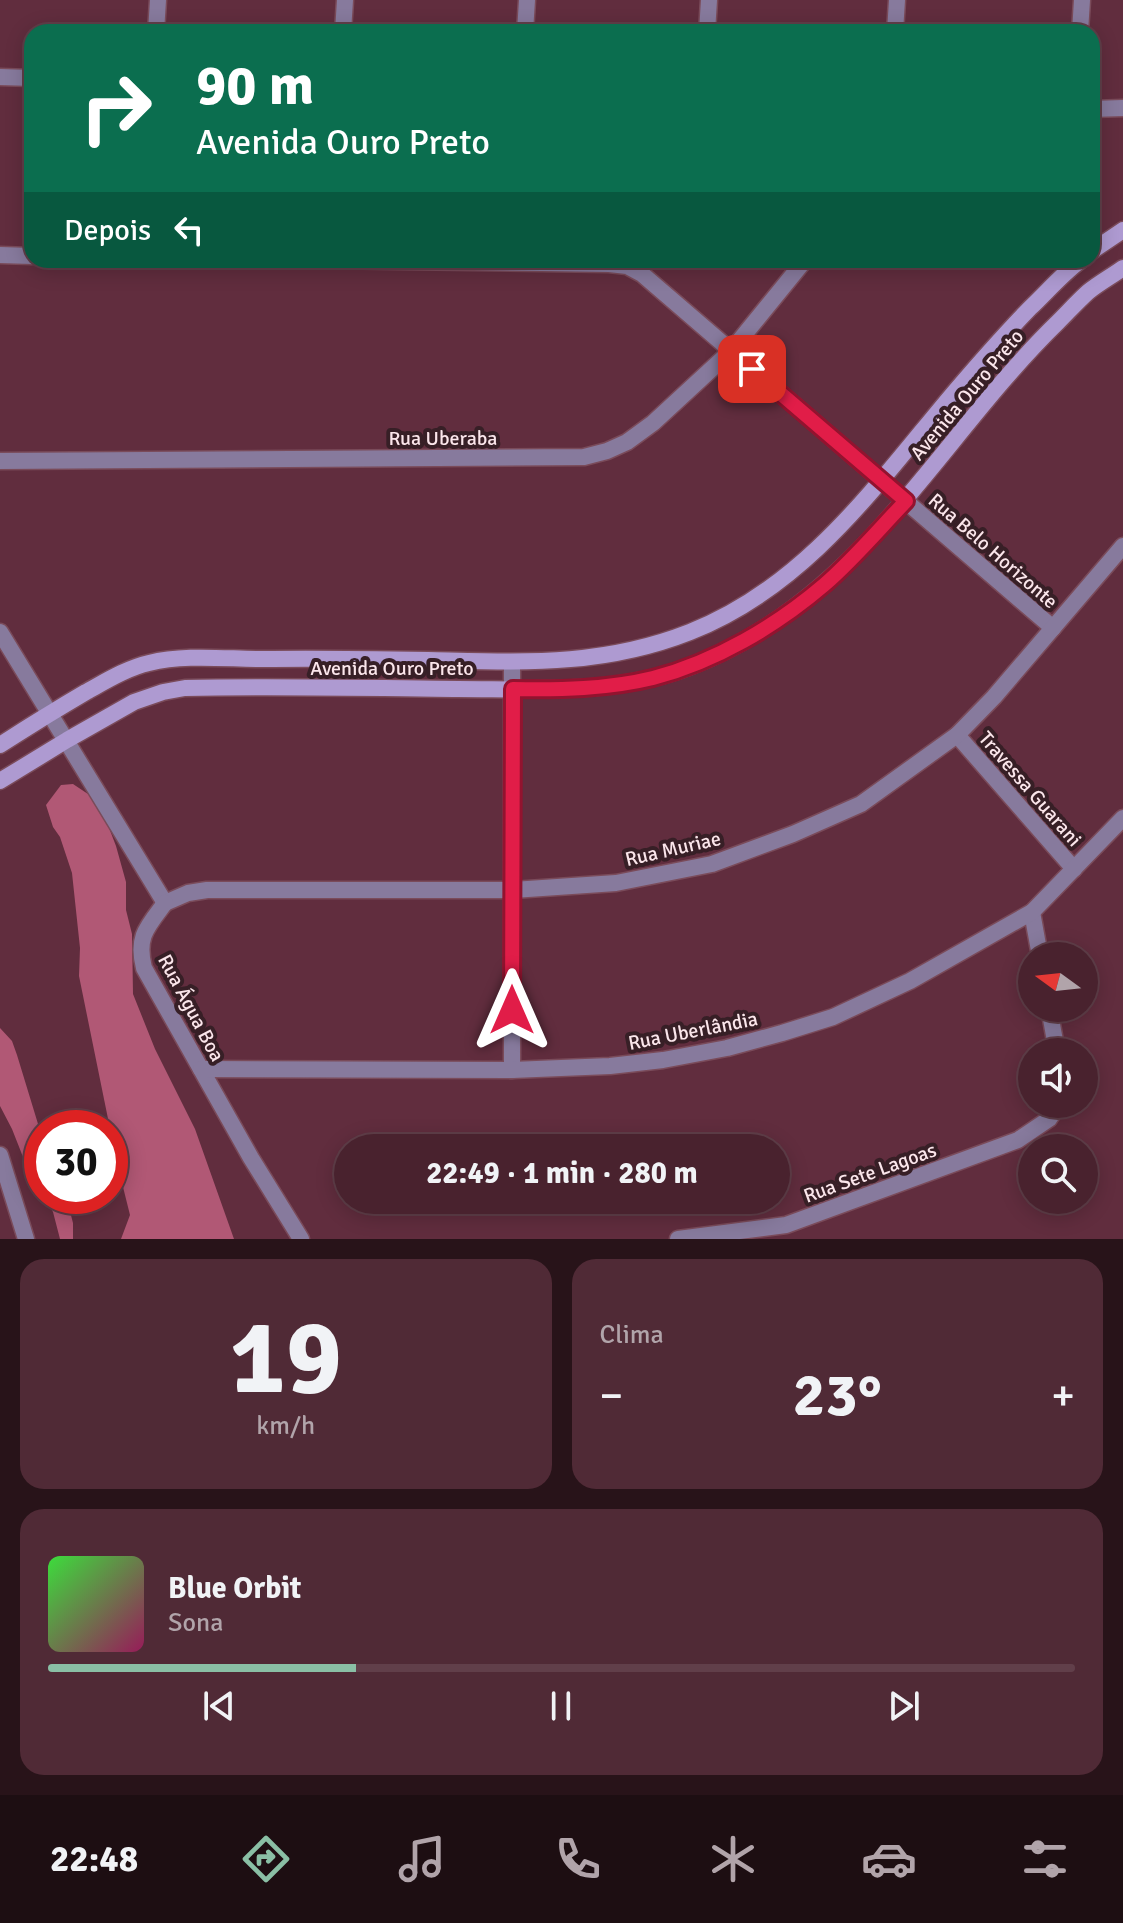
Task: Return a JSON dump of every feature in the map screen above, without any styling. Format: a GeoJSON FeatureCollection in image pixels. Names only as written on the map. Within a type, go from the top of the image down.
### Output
{"type":"FeatureCollection","features":[{"type":"Feature","properties":{"kind":"street"},"geometry":{"type":"LineString","coordinates":[[156,24],[158,0]]}},
{"type":"Feature","properties":{"kind":"street"},"geometry":{"type":"LineString","coordinates":[[344,24],[345,0]]}},
{"type":"Feature","properties":{"kind":"street"},"geometry":{"type":"LineString","coordinates":[[526,24],[527,0]]}},
{"type":"Feature","properties":{"kind":"street"},"geometry":{"type":"LineString","coordinates":[[708,24],[709,0]]}},
{"type":"Feature","properties":{"kind":"street"},"geometry":{"type":"LineString","coordinates":[[896,24],[897,0]]}},
{"type":"Feature","properties":{"kind":"street"},"geometry":{"type":"LineString","coordinates":[[1080,24],[1082,0]]}},
{"type":"Feature","properties":{"kind":"street"},"geometry":{"type":"LineString","coordinates":[[0,77],[24,78]]}},
{"type":"Feature","properties":{"kind":"street"},"geometry":{"type":"LineString","coordinates":[[1100,109],[1123,108]]}},
{"type":"Feature","properties":{"kind":"street"},"geometry":{"type":"LineString","coordinates":[[1100,246],[1123,230]]}},
{"type":"Feature","properties":{"kind":"street"},"geometry":{"type":"LineString","coordinates":[[0,255],[24,256]]}},
{"type":"Feature","properties":{"kind":"street","name":"Rua Belo Horizonte"},"geometry":{"type":"LineString","coordinates":[[631,268],[642,274],[1053,628]]}},
{"type":"Feature","properties":{"kind":"street","name":"Rua Uberaba"},"geometry":{"type":"LineString","coordinates":[[0,461],[584,457],[627,442],[653,423],[731,351],[798,268]]}},
{"type":"Feature","properties":{"kind":"street","name":"Avenida Ouro Preto"},"geometry":{"type":"LineString","coordinates":[[0,745],[108,680],[151,662],[348,658],[542,662],[611,655],[692,631],[749,604],[834,533],[882,482],[1004,335],[1073,268]]}},
{"type":"Feature","properties":{"kind":"street","name":"Avenida Ouro Preto"},"geometry":{"type":"LineString","coordinates":[[0,781],[134,702],[185,688],[561,689],[620,684],[692,666],[743,641],[785,615],[862,549],[906,501],[977,410],[1037,343],[1088,292],[1123,268]]}},
{"type":"Feature","properties":{"kind":"street","name":"Rua Muriae"},"geometry":{"type":"LineString","coordinates":[[165,903],[188,893],[207,890],[513,890],[616,883],[712,864],[793,834],[861,804],[957,735],[994,697],[1123,546]]}},
{"type":"Feature","properties":{"kind":"street"},"geometry":{"type":"LineString","coordinates":[[0,632],[165,903]]}},
{"type":"Feature","properties":{"kind":"street"},"geometry":{"type":"LineString","coordinates":[[512,662],[512,1070]]}},
{"type":"Feature","properties":{"kind":"street","name":"Travessa Guarani"},"geometry":{"type":"LineString","coordinates":[[957,735],[1074,869]]}},
{"type":"Feature","properties":{"kind":"street","name":"Rua Uberlândia"},"geometry":{"type":"LineString","coordinates":[[201,1069],[512,1070],[610,1066],[727,1048],[833,1017],[910,981],[1032,912],[1123,818]]}},
{"type":"Feature","properties":{"kind":"street","name":"Rua Água Boa"},"geometry":{"type":"LineString","coordinates":[[165,903],[142,937],[140,952],[144,968],[251,1158],[301,1239]]}},
{"type":"Feature","properties":{"kind":"street"},"geometry":{"type":"LineString","coordinates":[[1032,912],[1037,942]]}},
{"type":"Feature","properties":{"kind":"street","name":"Rua Sete Lagoas"},"geometry":{"type":"LineString","coordinates":[[678,1239],[785,1232],[1018,1140],[1050,1118]]}},
{"type":"Feature","properties":{"kind":"street"},"geometry":{"type":"LineString","coordinates":[[0,1155],[26,1239]]}},
{"type":"Feature","properties":{"kind":"shaded area"},"geometry":{"type":"Polygon","coordinates":[[[73,784],[94,798],[116,846],[126,882],[126,910],[132,934],[133,994],[155,1049],[195,1129],[234,1239],[121,1239],[130,1215],[128,1110],[106,1110],[79,976],[80,948],[72,873],[46,805],[61,785],[73,784]]]}},
{"type":"Feature","properties":{"kind":"shaded area"},"geometry":{"type":"Polygon","coordinates":[[[0,1028],[12,1041],[34,1110],[24,1110],[24,1159],[0,1106],[0,1028]]]}},
{"type":"Feature","properties":{"kind":"shaded area"},"geometry":{"type":"Polygon","coordinates":[[[54,1214],[71,1214],[73,1239],[60,1239],[54,1214]]]}},
{"type":"Feature","properties":{"kind":"route"},"geometry":{"type":"LineString","coordinates":[[512,1010],[513,689],[548,690],[620,684],[692,666],[743,641],[785,615],[825,584],[906,501],[752,369]]}}]}
